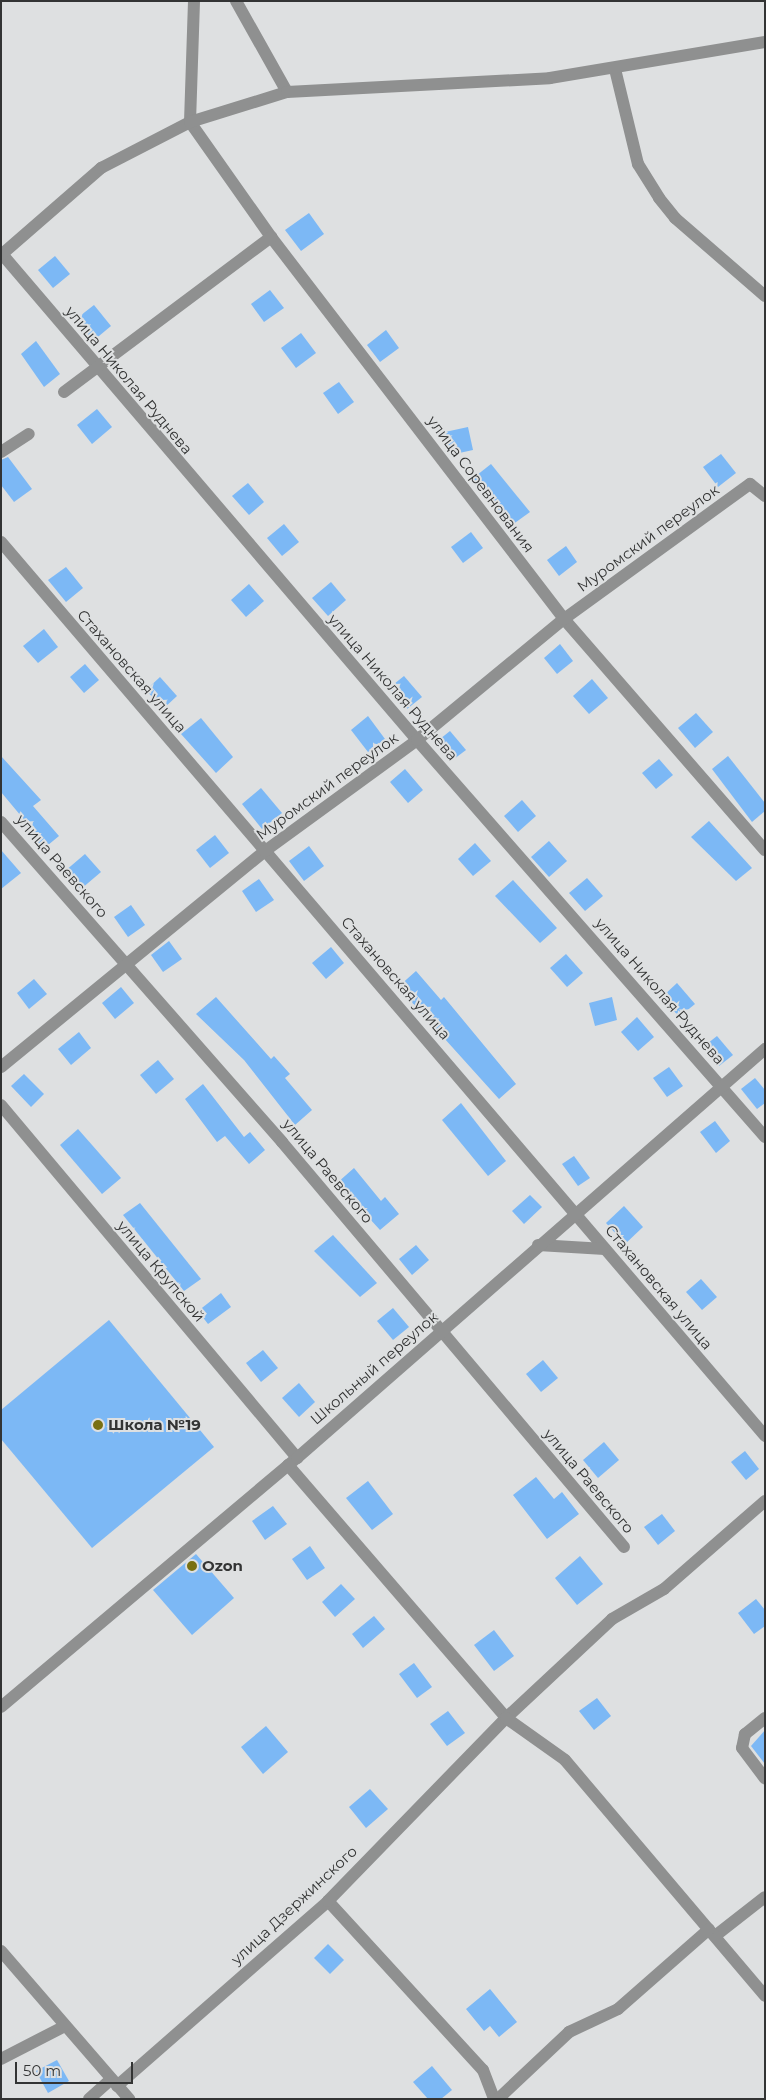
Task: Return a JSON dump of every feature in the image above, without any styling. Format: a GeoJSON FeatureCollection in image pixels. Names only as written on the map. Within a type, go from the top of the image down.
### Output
{"type":"FeatureCollection","features":[{"type":"Feature","properties":{"kind":"street"},"geometry":{"type":"LineString","coordinates":[[190,122],[194,1]]}},
{"type":"Feature","properties":{"kind":"street"},"geometry":{"type":"LineString","coordinates":[[236,1],[287,92]]}},
{"type":"Feature","properties":{"kind":"street"},"geometry":{"type":"LineString","coordinates":[[2,255],[101,168],[190,122],[287,92],[369,84],[482,85],[615,69],[765,42]]}},
{"type":"Feature","properties":{"kind":"street"},"geometry":{"type":"LineString","coordinates":[[615,69],[638,164],[659,198],[675,218],[765,296]]}},
{"type":"Feature","properties":{"kind":"street","name":"улица Соревнования"},"geometry":{"type":"LineString","coordinates":[[190,122],[271,237],[564,619],[765,850]]}},
{"type":"Feature","properties":{"kind":"street"},"geometry":{"type":"LineString","coordinates":[[64,392],[96,366],[271,237]]}},
{"type":"Feature","properties":{"kind":"street","name":"улица Николая Руднева"},"geometry":{"type":"LineString","coordinates":[[2,255],[417,740],[765,1136]]}},
{"type":"Feature","properties":{"kind":"street"},"geometry":{"type":"LineString","coordinates":[[1,452],[29,434]]}},
{"type":"Feature","properties":{"kind":"street","name":"Муромский переулок"},"geometry":{"type":"LineString","coordinates":[[1,1067],[265,851],[417,740],[564,619],[750,484],[765,496]]}},
{"type":"Feature","properties":{"kind":"street","name":"Стахановская улица"},"geometry":{"type":"LineString","coordinates":[[1,542],[765,1436]]}},
{"type":"Feature","properties":{"kind":"street","name":"улица Раевского"},"geometry":{"type":"LineString","coordinates":[[1,822],[441,1330],[624,1547]]}},
{"type":"Feature","properties":{"kind":"street","name":"Школьный переулок"},"geometry":{"type":"LineString","coordinates":[[1,1707],[292,1461],[574,1212],[765,1049]]}},
{"type":"Feature","properties":{"kind":"street","name":"улица Крупской"},"geometry":{"type":"LineString","coordinates":[[1,1105],[292,1461],[364,1556],[506,1718],[564,1760],[765,1996]]}},
{"type":"Feature","properties":{"kind":"street"},"geometry":{"type":"LineString","coordinates":[[538,1245],[605,1249]]}},
{"type":"Feature","properties":{"kind":"street","name":"улица Дзержинского"},"geometry":{"type":"LineString","coordinates":[[89,2099],[114,2083],[328,1900],[506,1718],[612,1619],[664,1590],[765,1501]]}},
{"type":"Feature","properties":{"kind":"street"},"geometry":{"type":"LineString","coordinates":[[765,1718],[745,1734],[742,1748],[765,1778]]}},
{"type":"Feature","properties":{"kind":"street"},"geometry":{"type":"LineString","coordinates":[[498,2099],[569,2032],[618,2009],[712,1933],[765,1897]]}},
{"type":"Feature","properties":{"kind":"street"},"geometry":{"type":"LineString","coordinates":[[328,1900],[483,2070],[494,2099]]}},
{"type":"Feature","properties":{"kind":"street"},"geometry":{"type":"LineString","coordinates":[[1,1952],[128,2099]]}},
{"type":"Feature","properties":{"kind":"street"},"geometry":{"type":"LineString","coordinates":[[1,2058],[65,2026]]}},
{"type":"Feature","properties":{"kind":"building"},"geometry":{"type":"Polygon","coordinates":[[[309,213],[324,234],[301,251],[285,230],[309,213]]]}},
{"type":"Feature","properties":{"kind":"building"},"geometry":{"type":"Polygon","coordinates":[[[55,256],[70,274],[53,288],[38,270],[55,256]]]}},
{"type":"Feature","properties":{"kind":"building"},"geometry":{"type":"Polygon","coordinates":[[[270,290],[284,308],[264,322],[251,304],[270,290]]]}},
{"type":"Feature","properties":{"kind":"building"},"geometry":{"type":"Polygon","coordinates":[[[94,305],[111,326],[93,341],[76,319],[94,305]]]}},
{"type":"Feature","properties":{"kind":"building"},"geometry":{"type":"Polygon","coordinates":[[[386,330],[399,348],[380,362],[367,345],[386,330]]]}},
{"type":"Feature","properties":{"kind":"building"},"geometry":{"type":"Polygon","coordinates":[[[301,333],[316,353],[296,368],[281,348],[301,333]]]}},
{"type":"Feature","properties":{"kind":"building"},"geometry":{"type":"Polygon","coordinates":[[[36,341],[60,374],[44,387],[21,354],[36,341]]]}},
{"type":"Feature","properties":{"kind":"building"},"geometry":{"type":"Polygon","coordinates":[[[339,382],[354,402],[338,414],[323,393],[339,382]]]}},
{"type":"Feature","properties":{"kind":"building"},"geometry":{"type":"Polygon","coordinates":[[[97,409],[112,427],[92,444],[77,425],[97,409]]]}},
{"type":"Feature","properties":{"kind":"building"},"geometry":{"type":"Polygon","coordinates":[[[468,427],[473,450],[450,455],[445,432],[468,427]]]}},
{"type":"Feature","properties":{"kind":"building"},"geometry":{"type":"Polygon","coordinates":[[[721,454],[736,473],[718,487],[703,467],[721,454]]]}},
{"type":"Feature","properties":{"kind":"building"},"geometry":{"type":"Polygon","coordinates":[[[8,457],[32,489],[14,502],[1,485],[1,460],[8,457]]]}},
{"type":"Feature","properties":{"kind":"building"},"geometry":{"type":"Polygon","coordinates":[[[491,464],[530,512],[512,525],[472,479],[491,464]]]}},
{"type":"Feature","properties":{"kind":"building"},"geometry":{"type":"Polygon","coordinates":[[[248,483],[264,502],[249,515],[232,496],[248,483]]]}},
{"type":"Feature","properties":{"kind":"building"},"geometry":{"type":"Polygon","coordinates":[[[284,524],[299,542],[282,556],[267,538],[284,524]]]}},
{"type":"Feature","properties":{"kind":"building"},"geometry":{"type":"Polygon","coordinates":[[[471,532],[483,548],[463,563],[451,547],[471,532]]]}},
{"type":"Feature","properties":{"kind":"building"},"geometry":{"type":"Polygon","coordinates":[[[566,546],[577,562],[559,576],[547,560],[566,546]]]}},
{"type":"Feature","properties":{"kind":"building"},"geometry":{"type":"Polygon","coordinates":[[[66,567],[83,588],[66,602],[48,580],[66,567]]]}},
{"type":"Feature","properties":{"kind":"building"},"geometry":{"type":"Polygon","coordinates":[[[331,582],[346,600],[328,616],[312,598],[331,582]]]}},
{"type":"Feature","properties":{"kind":"building"},"geometry":{"type":"Polygon","coordinates":[[[249,584],[264,601],[246,617],[231,600],[249,584]]]}},
{"type":"Feature","properties":{"kind":"building"},"geometry":{"type":"Polygon","coordinates":[[[44,629],[58,647],[38,663],[23,646],[44,629]]]}},
{"type":"Feature","properties":{"kind":"building"},"geometry":{"type":"Polygon","coordinates":[[[560,644],[573,661],[557,674],[544,658],[560,644]]]}},
{"type":"Feature","properties":{"kind":"building"},"geometry":{"type":"Polygon","coordinates":[[[85,664],[99,680],[84,693],[70,677],[85,664]]]}},
{"type":"Feature","properties":{"kind":"building"},"geometry":{"type":"Polygon","coordinates":[[[404,676],[422,697],[407,709],[389,688],[404,676]]]}},
{"type":"Feature","properties":{"kind":"building"},"geometry":{"type":"Polygon","coordinates":[[[160,677],[177,696],[163,709],[146,690],[160,677]]]}},
{"type":"Feature","properties":{"kind":"building"},"geometry":{"type":"Polygon","coordinates":[[[592,679],[608,698],[589,714],[573,696],[592,679]]]}},
{"type":"Feature","properties":{"kind":"building"},"geometry":{"type":"Polygon","coordinates":[[[696,713],[713,732],[695,748],[678,728],[696,713]]]}},
{"type":"Feature","properties":{"kind":"building"},"geometry":{"type":"Polygon","coordinates":[[[368,716],[385,739],[368,752],[351,730],[368,716]]]}},
{"type":"Feature","properties":{"kind":"building"},"geometry":{"type":"Polygon","coordinates":[[[201,718],[233,757],[216,773],[181,734],[201,718]]]}},
{"type":"Feature","properties":{"kind":"building"},"geometry":{"type":"Polygon","coordinates":[[[450,731],[466,750],[450,762],[435,743],[450,731]]]}},
{"type":"Feature","properties":{"kind":"building"},"geometry":{"type":"Polygon","coordinates":[[[1,756],[41,800],[33,806],[59,836],[42,850],[27,831],[31,828],[1,792],[1,756]]]}},
{"type":"Feature","properties":{"kind":"building"},"geometry":{"type":"Polygon","coordinates":[[[728,756],[765,803],[765,811],[752,822],[712,769],[728,756]]]}},
{"type":"Feature","properties":{"kind":"building"},"geometry":{"type":"Polygon","coordinates":[[[659,759],[673,775],[656,789],[642,773],[659,759]]]}},
{"type":"Feature","properties":{"kind":"building"},"geometry":{"type":"Polygon","coordinates":[[[405,769],[423,790],[408,803],[390,782],[405,769]]]}},
{"type":"Feature","properties":{"kind":"building"},"geometry":{"type":"Polygon","coordinates":[[[261,788],[282,813],[262,829],[242,804],[261,788]]]}},
{"type":"Feature","properties":{"kind":"building"},"geometry":{"type":"Polygon","coordinates":[[[522,800],[536,816],[518,832],[504,816],[522,800]]]}},
{"type":"Feature","properties":{"kind":"building"},"geometry":{"type":"Polygon","coordinates":[[[709,821],[752,868],[736,881],[691,837],[709,821]]]}},
{"type":"Feature","properties":{"kind":"building"},"geometry":{"type":"Polygon","coordinates":[[[215,835],[229,853],[210,868],[196,850],[215,835]]]}},
{"type":"Feature","properties":{"kind":"building"},"geometry":{"type":"Polygon","coordinates":[[[549,841],[567,861],[549,877],[531,857],[549,841]]]}},
{"type":"Feature","properties":{"kind":"building"},"geometry":{"type":"Polygon","coordinates":[[[475,843],[491,861],[473,876],[458,859],[475,843]]]}},
{"type":"Feature","properties":{"kind":"building"},"geometry":{"type":"Polygon","coordinates":[[[309,846],[324,866],[304,881],[289,861],[309,846]]]}},
{"type":"Feature","properties":{"kind":"building"},"geometry":{"type":"Polygon","coordinates":[[[1,850],[21,873],[1,889],[1,850]]]}},
{"type":"Feature","properties":{"kind":"building"},"geometry":{"type":"Polygon","coordinates":[[[85,854],[101,872],[81,889],[65,871],[85,854]]]}},
{"type":"Feature","properties":{"kind":"building"},"geometry":{"type":"Polygon","coordinates":[[[587,878],[603,896],[585,911],[569,893],[587,878]]]}},
{"type":"Feature","properties":{"kind":"building"},"geometry":{"type":"Polygon","coordinates":[[[259,879],[274,900],[256,912],[242,891],[259,879]]]}},
{"type":"Feature","properties":{"kind":"building"},"geometry":{"type":"Polygon","coordinates":[[[513,880],[557,928],[540,943],[495,896],[513,880]]]}},
{"type":"Feature","properties":{"kind":"building"},"geometry":{"type":"Polygon","coordinates":[[[131,905],[145,925],[128,937],[114,917],[131,905]]]}},
{"type":"Feature","properties":{"kind":"building"},"geometry":{"type":"Polygon","coordinates":[[[169,941],[182,959],[163,972],[151,955],[169,941]]]}},
{"type":"Feature","properties":{"kind":"building"},"geometry":{"type":"Polygon","coordinates":[[[331,947],[344,963],[326,979],[312,963],[331,947]]]}},
{"type":"Feature","properties":{"kind":"building"},"geometry":{"type":"Polygon","coordinates":[[[566,954],[583,973],[567,987],[550,968],[566,954]]]}},
{"type":"Feature","properties":{"kind":"building"},"geometry":{"type":"Polygon","coordinates":[[[416,971],[441,1000],[444,997],[516,1084],[499,1099],[398,987],[416,971]]]}},
{"type":"Feature","properties":{"kind":"building"},"geometry":{"type":"Polygon","coordinates":[[[34,979],[47,994],[29,1009],[17,993],[34,979]]]}},
{"type":"Feature","properties":{"kind":"building"},"geometry":{"type":"Polygon","coordinates":[[[677,983],[695,1004],[679,1017],[662,997],[677,983]]]}},
{"type":"Feature","properties":{"kind":"building"},"geometry":{"type":"Polygon","coordinates":[[[121,987],[134,1003],[115,1019],[102,1003],[121,987]]]}},
{"type":"Feature","properties":{"kind":"building"},"geometry":{"type":"Polygon","coordinates":[[[216,997],[271,1059],[274,1056],[290,1074],[285,1078],[312,1110],[295,1125],[244,1060],[196,1014],[216,997]]]}},
{"type":"Feature","properties":{"kind":"building"},"geometry":{"type":"Polygon","coordinates":[[[612,997],[617,1020],[595,1026],[589,1003],[612,997]]]}},
{"type":"Feature","properties":{"kind":"building"},"geometry":{"type":"Polygon","coordinates":[[[637,1017],[654,1037],[638,1051],[621,1032],[637,1017]]]}},
{"type":"Feature","properties":{"kind":"building"},"geometry":{"type":"Polygon","coordinates":[[[79,1032],[91,1048],[71,1065],[58,1049],[79,1032]]]}},
{"type":"Feature","properties":{"kind":"building"},"geometry":{"type":"Polygon","coordinates":[[[717,1036],[733,1055],[719,1066],[703,1047],[717,1036]]]}},
{"type":"Feature","properties":{"kind":"building"},"geometry":{"type":"Polygon","coordinates":[[[158,1060],[174,1079],[156,1094],[140,1075],[158,1060]]]}},
{"type":"Feature","properties":{"kind":"building"},"geometry":{"type":"Polygon","coordinates":[[[669,1067],[683,1086],[667,1097],[653,1078],[669,1067]]]}},
{"type":"Feature","properties":{"kind":"building"},"geometry":{"type":"Polygon","coordinates":[[[24,1074],[44,1094],[31,1107],[11,1086],[24,1074]]]}},
{"type":"Feature","properties":{"kind":"building"},"geometry":{"type":"Polygon","coordinates":[[[755,1078],[765,1090],[765,1103],[757,1109],[741,1089],[755,1078]]]}},
{"type":"Feature","properties":{"kind":"building"},"geometry":{"type":"Polygon","coordinates":[[[203,1084],[244,1137],[250,1132],[265,1150],[249,1164],[225,1136],[217,1142],[185,1099],[203,1084]]]}},
{"type":"Feature","properties":{"kind":"building"},"geometry":{"type":"Polygon","coordinates":[[[461,1103],[506,1161],[488,1176],[442,1120],[461,1103]]]}},
{"type":"Feature","properties":{"kind":"building"},"geometry":{"type":"Polygon","coordinates":[[[715,1121],[730,1141],[716,1153],[700,1132],[715,1121]]]}},
{"type":"Feature","properties":{"kind":"building"},"geometry":{"type":"Polygon","coordinates":[[[78,1129],[121,1178],[102,1194],[60,1145],[78,1129]]]}},
{"type":"Feature","properties":{"kind":"building"},"geometry":{"type":"Polygon","coordinates":[[[574,1156],[590,1178],[578,1186],[562,1164],[574,1156]]]}},
{"type":"Feature","properties":{"kind":"building"},"geometry":{"type":"Polygon","coordinates":[[[354,1168],[381,1201],[385,1197],[399,1214],[380,1230],[337,1183],[354,1168]]]}},
{"type":"Feature","properties":{"kind":"building"},"geometry":{"type":"Polygon","coordinates":[[[530,1195],[542,1207],[524,1224],[512,1211],[530,1195]]]}},
{"type":"Feature","properties":{"kind":"building"},"geometry":{"type":"Polygon","coordinates":[[[140,1203],[201,1279],[184,1291],[123,1215],[140,1203]]]}},
{"type":"Feature","properties":{"kind":"building"},"geometry":{"type":"Polygon","coordinates":[[[624,1206],[643,1227],[625,1244],[606,1223],[624,1206]]]}},
{"type":"Feature","properties":{"kind":"building"},"geometry":{"type":"Polygon","coordinates":[[[333,1235],[377,1283],[360,1297],[314,1251],[333,1235]]]}},
{"type":"Feature","properties":{"kind":"building"},"geometry":{"type":"Polygon","coordinates":[[[416,1245],[429,1260],[412,1275],[399,1259],[416,1245]]]}},
{"type":"Feature","properties":{"kind":"building"},"geometry":{"type":"Polygon","coordinates":[[[701,1279],[717,1297],[702,1310],[686,1292],[701,1279]]]}},
{"type":"Feature","properties":{"kind":"building"},"geometry":{"type":"Polygon","coordinates":[[[221,1293],[231,1307],[208,1324],[198,1311],[221,1293]]]}},
{"type":"Feature","properties":{"kind":"building"},"geometry":{"type":"Polygon","coordinates":[[[393,1308],[409,1327],[393,1340],[377,1321],[393,1308]]]}},
{"type":"Feature","properties":{"kind":"building","name":"Школа №19"},"geometry":{"type":"Polygon","coordinates":[[[109,1320],[214,1447],[92,1548],[1,1439],[1,1410],[109,1320]]]}},
{"type":"Feature","properties":{"kind":"building"},"geometry":{"type":"Polygon","coordinates":[[[263,1350],[278,1368],[261,1382],[246,1363],[263,1350]]]}},
{"type":"Feature","properties":{"kind":"building"},"geometry":{"type":"Polygon","coordinates":[[[543,1360],[558,1378],[541,1392],[526,1374],[543,1360]]]}},
{"type":"Feature","properties":{"kind":"building"},"geometry":{"type":"Polygon","coordinates":[[[299,1383],[315,1402],[299,1417],[282,1398],[299,1383]]]}},
{"type":"Feature","properties":{"kind":"building"},"geometry":{"type":"Polygon","coordinates":[[[604,1442],[619,1460],[598,1478],[583,1460],[604,1442]]]}},
{"type":"Feature","properties":{"kind":"building"},"geometry":{"type":"Polygon","coordinates":[[[745,1451],[759,1469],[746,1480],[731,1462],[745,1451]]]}},
{"type":"Feature","properties":{"kind":"building"},"geometry":{"type":"Polygon","coordinates":[[[536,1477],[554,1499],[562,1492],[579,1514],[547,1539],[513,1495],[536,1477]]]}},
{"type":"Feature","properties":{"kind":"building"},"geometry":{"type":"Polygon","coordinates":[[[368,1481],[393,1514],[372,1530],[346,1498],[368,1481]]]}},
{"type":"Feature","properties":{"kind":"building"},"geometry":{"type":"Polygon","coordinates":[[[273,1506],[287,1524],[265,1540],[252,1521],[273,1506]]]}},
{"type":"Feature","properties":{"kind":"building"},"geometry":{"type":"Polygon","coordinates":[[[662,1514],[675,1531],[658,1545],[644,1527],[662,1514]]]}},
{"type":"Feature","properties":{"kind":"building"},"geometry":{"type":"Polygon","coordinates":[[[310,1546],[325,1568],[307,1580],[292,1559],[310,1546]]]}},
{"type":"Feature","properties":{"kind":"building"},"geometry":{"type":"Polygon","coordinates":[[[196,1554],[234,1598],[192,1635],[153,1590],[196,1554]]]}},
{"type":"Feature","properties":{"kind":"building"},"geometry":{"type":"Polygon","coordinates":[[[580,1556],[603,1584],[577,1605],[555,1578],[580,1556]]]}},
{"type":"Feature","properties":{"kind":"building"},"geometry":{"type":"Polygon","coordinates":[[[341,1584],[355,1599],[335,1617],[322,1602],[341,1584]]]}},
{"type":"Feature","properties":{"kind":"building"},"geometry":{"type":"Polygon","coordinates":[[[756,1599],[765,1610],[765,1626],[754,1634],[738,1613],[756,1599]]]}},
{"type":"Feature","properties":{"kind":"building"},"geometry":{"type":"Polygon","coordinates":[[[374,1616],[385,1629],[363,1648],[352,1634],[374,1616]]]}},
{"type":"Feature","properties":{"kind":"building"},"geometry":{"type":"Polygon","coordinates":[[[494,1630],[514,1656],[494,1671],[474,1645],[494,1630]]]}},
{"type":"Feature","properties":{"kind":"building"},"geometry":{"type":"Polygon","coordinates":[[[414,1663],[432,1687],[417,1698],[399,1674],[414,1663]]]}},
{"type":"Feature","properties":{"kind":"building"},"geometry":{"type":"Polygon","coordinates":[[[597,1698],[611,1716],[594,1730],[579,1711],[597,1698]]]}},
{"type":"Feature","properties":{"kind":"building"},"geometry":{"type":"Polygon","coordinates":[[[448,1711],[465,1733],[447,1746],[430,1724],[448,1711]]]}},
{"type":"Feature","properties":{"kind":"building"},"geometry":{"type":"Polygon","coordinates":[[[266,1726],[288,1752],[263,1774],[241,1747],[266,1726]]]}},
{"type":"Feature","properties":{"kind":"building"},"geometry":{"type":"Polygon","coordinates":[[[765,1730],[765,1764],[751,1746],[765,1730]]]}},
{"type":"Feature","properties":{"kind":"building"},"geometry":{"type":"Polygon","coordinates":[[[370,1789],[388,1809],[366,1828],[349,1807],[370,1789]]]}},
{"type":"Feature","properties":{"kind":"building"},"geometry":{"type":"Polygon","coordinates":[[[328,1944],[344,1960],[330,1974],[314,1958],[328,1944]]]}},
{"type":"Feature","properties":{"kind":"building"},"geometry":{"type":"Polygon","coordinates":[[[490,1989],[517,2022],[499,2037],[490,2026],[484,2031],[466,2009],[490,1989]]]}},
{"type":"Feature","properties":{"kind":"building"},"geometry":{"type":"Polygon","coordinates":[[[57,2060],[69,2081],[48,2093],[36,2071],[57,2060]]]}},
{"type":"Feature","properties":{"kind":"building"},"geometry":{"type":"Polygon","coordinates":[[[432,2066],[452,2090],[441,2099],[428,2099],[413,2082],[432,2066]]]}},
{"type":"Feature","properties":{"kind":"place","name":"Школа №19"},"geometry":{"type":"Point","coordinates":[98,1425]}},
{"type":"Feature","properties":{"kind":"place","name":"Ozon"},"geometry":{"type":"Point","coordinates":[192,1566]}}]}
